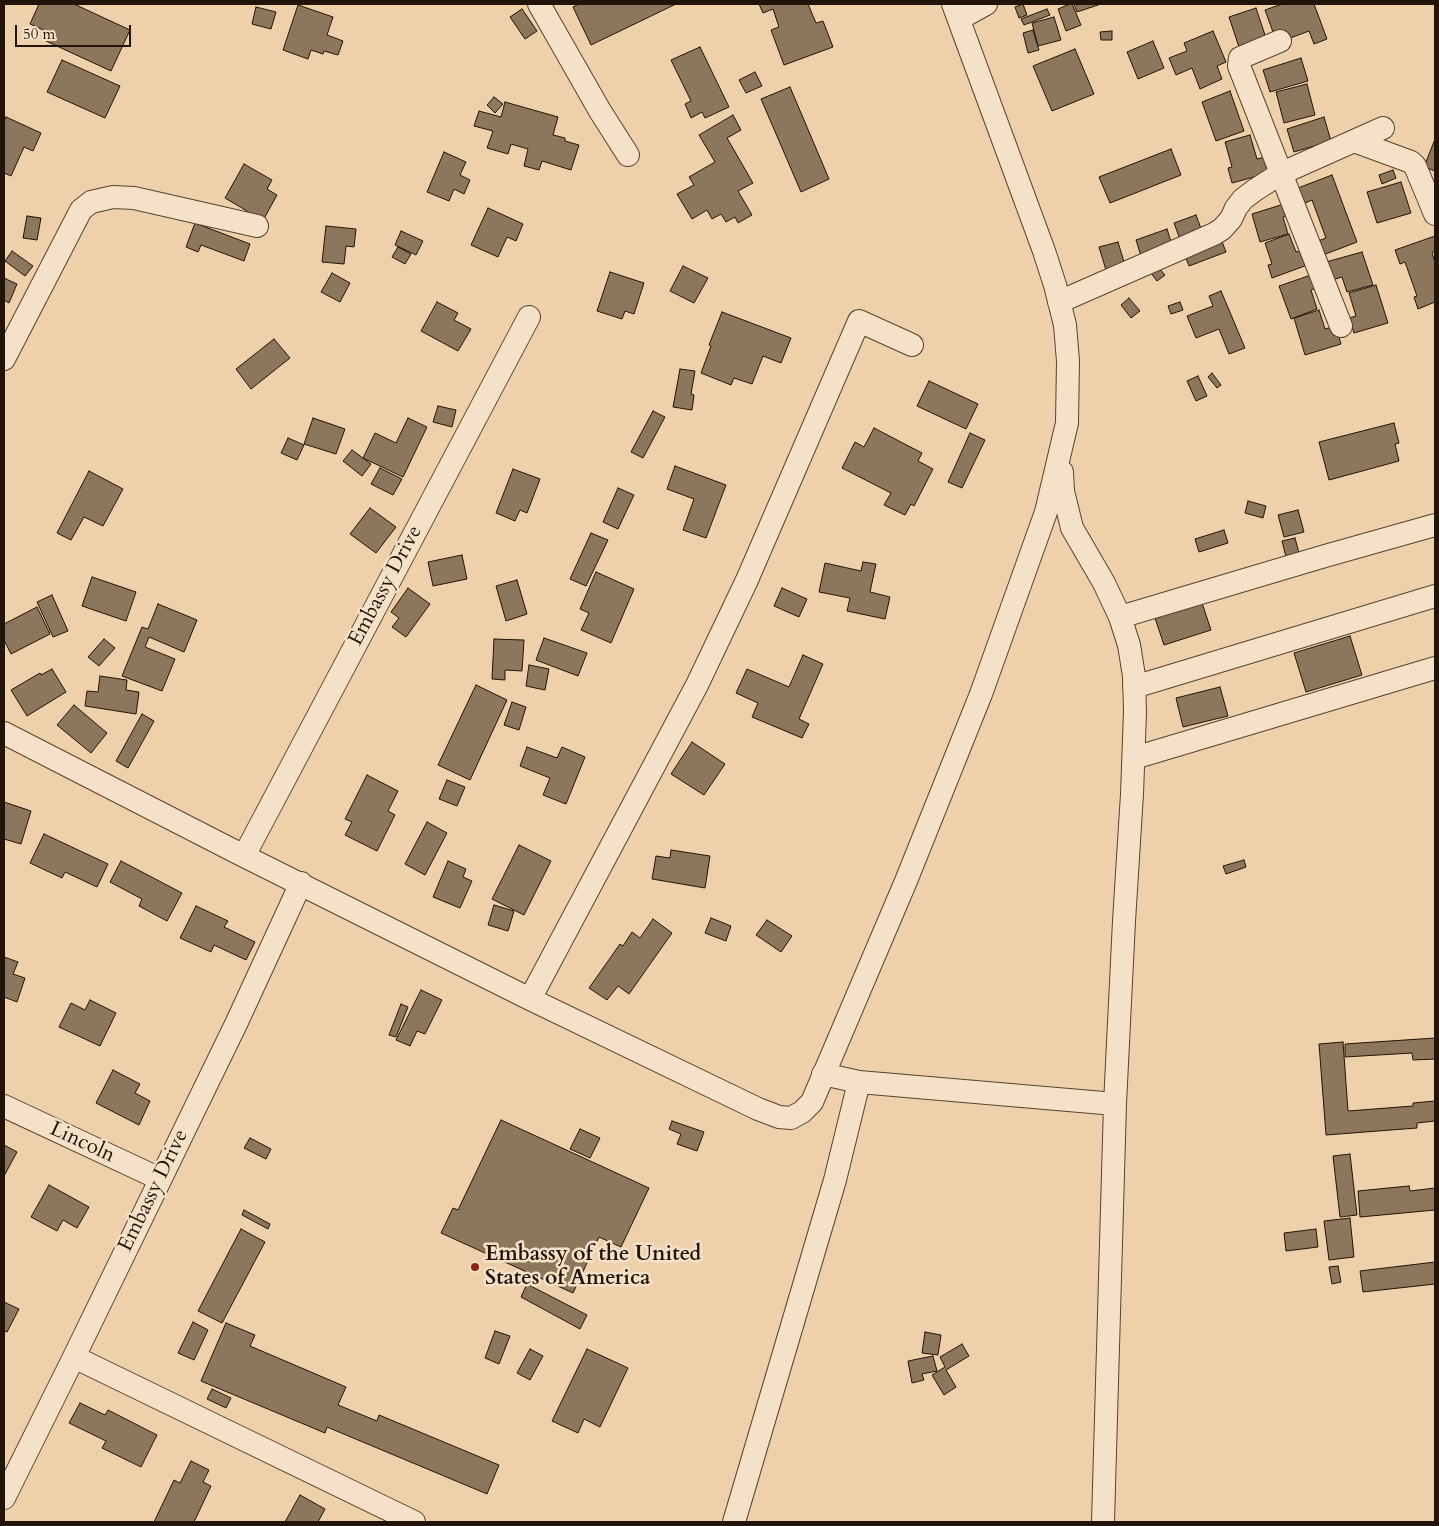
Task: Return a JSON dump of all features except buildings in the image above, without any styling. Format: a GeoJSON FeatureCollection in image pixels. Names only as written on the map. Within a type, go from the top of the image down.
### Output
{"type":"FeatureCollection","features":[{"type":"Feature","properties":{"kind":"street"},"geometry":{"type":"LineString","coordinates":[[540,4],[600,112],[628,155]]}},
{"type":"Feature","properties":{"kind":"street"},"geometry":{"type":"LineString","coordinates":[[4,733],[530,999],[758,1109],[779,1117],[791,1118],[802,1112],[812,1102],[906,880],[998,647],[1046,512],[1067,424],[1068,396],[1065,325],[1059,302],[1044,251],[956,12],[986,4]]}},
{"type":"Feature","properties":{"kind":"street"},"geometry":{"type":"LineString","coordinates":[[1280,41],[1240,58],[1238,62],[1280,174],[1341,326]]}},
{"type":"Feature","properties":{"kind":"street"},"geometry":{"type":"LineString","coordinates":[[1059,302],[1214,234],[1222,229],[1231,219],[1243,199],[1280,174],[1383,128]]}},
{"type":"Feature","properties":{"kind":"street"},"geometry":{"type":"LineString","coordinates":[[1354,141],[1411,162],[1415,166],[1435,214]]}},
{"type":"Feature","properties":{"kind":"street"},"geometry":{"type":"LineString","coordinates":[[4,359],[81,210],[91,202],[113,197],[134,198],[257,226]]}},
{"type":"Feature","properties":{"kind":"street","name":"Embassy Drive"},"geometry":{"type":"LineString","coordinates":[[244,856],[529,317]]}},
{"type":"Feature","properties":{"kind":"street"},"geometry":{"type":"LineString","coordinates":[[530,999],[701,676],[747,580],[859,321],[912,345]]}},
{"type":"Feature","properties":{"kind":"street"},"geometry":{"type":"LineString","coordinates":[[1061,452],[1063,490],[1069,519],[1077,538],[1104,582],[1129,644],[1135,712],[1115,1104],[1103,1522]]}},
{"type":"Feature","properties":{"kind":"street"},"geometry":{"type":"LineString","coordinates":[[1120,618],[1435,525]]}},
{"type":"Feature","properties":{"kind":"street"},"geometry":{"type":"LineString","coordinates":[[1036,541],[1057,535],[1077,538]]}},
{"type":"Feature","properties":{"kind":"street"},"geometry":{"type":"LineString","coordinates":[[1134,687],[1435,596]]}},
{"type":"Feature","properties":{"kind":"street"},"geometry":{"type":"LineString","coordinates":[[1134,758],[1435,668]]}},
{"type":"Feature","properties":{"kind":"street","name":"Embassy Drive"},"geometry":{"type":"LineString","coordinates":[[4,1498],[12,1462],[74,1357],[236,1024],[301,884]]}},
{"type":"Feature","properties":{"kind":"street"},"geometry":{"type":"LineString","coordinates":[[823,1074],[859,1082],[1115,1104]]}},
{"type":"Feature","properties":{"kind":"street"},"geometry":{"type":"LineString","coordinates":[[734,1522],[835,1180],[859,1082]]}},
{"type":"Feature","properties":{"kind":"street","name":"Lincoln"},"geometry":{"type":"LineString","coordinates":[[4,1106],[160,1179]]}},
{"type":"Feature","properties":{"kind":"street"},"geometry":{"type":"LineString","coordinates":[[74,1357],[414,1522]]}},
{"type":"Feature","properties":{"kind":"place","name":"Embassy of the United States of America"},"geometry":{"type":"Point","coordinates":[475,1267]}}]}
